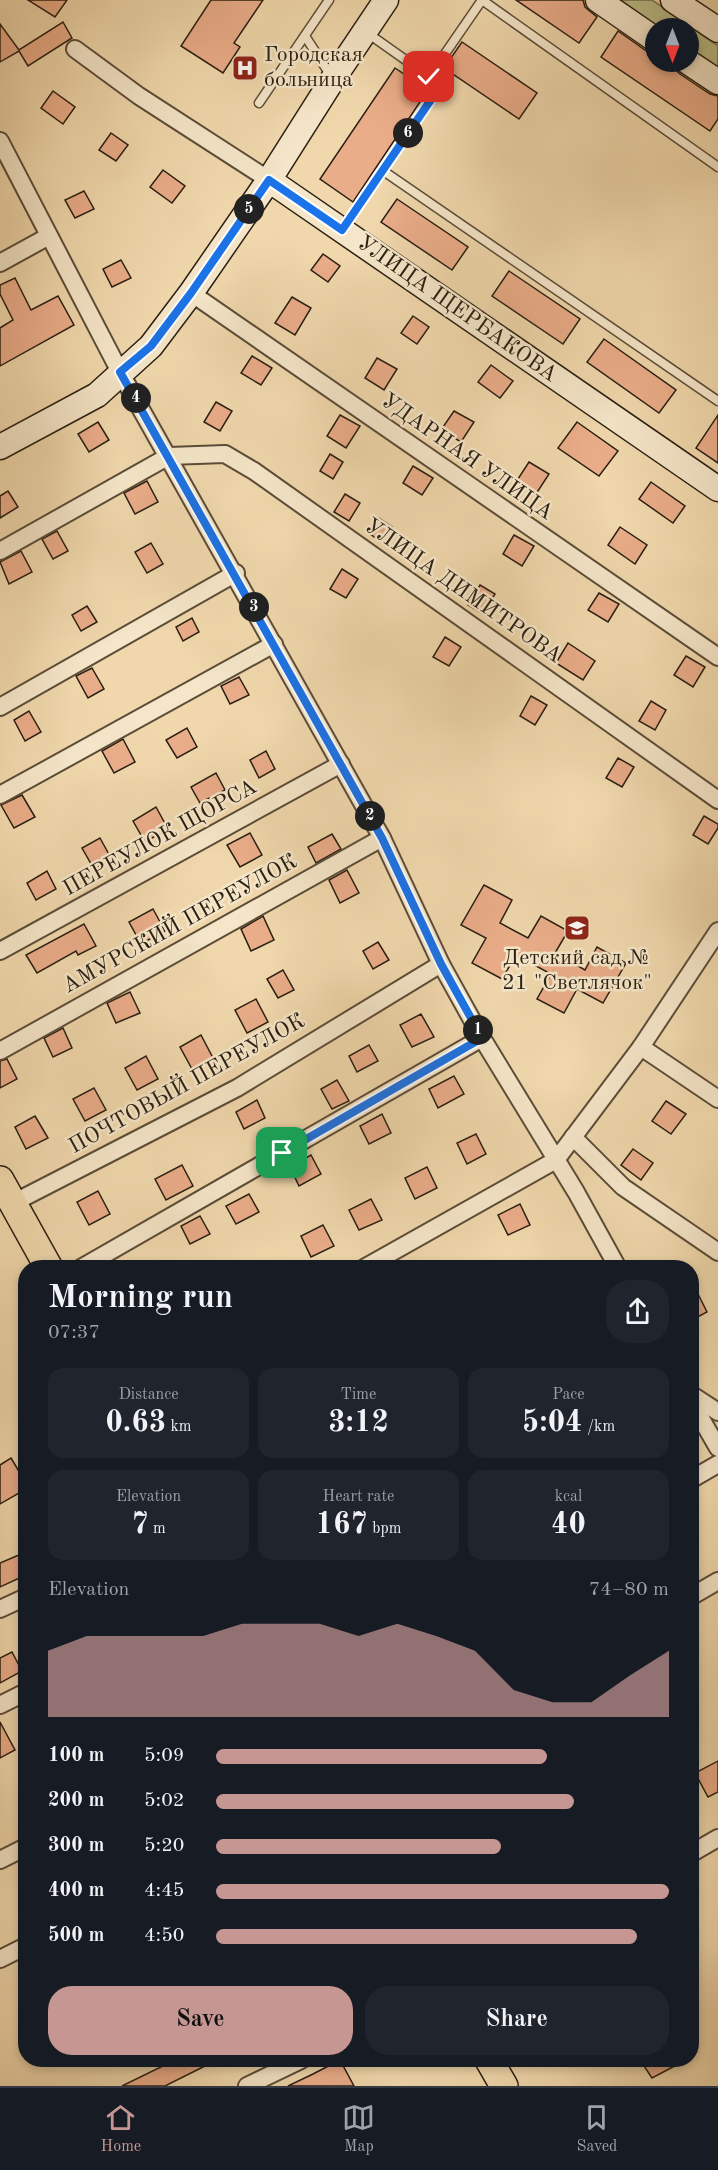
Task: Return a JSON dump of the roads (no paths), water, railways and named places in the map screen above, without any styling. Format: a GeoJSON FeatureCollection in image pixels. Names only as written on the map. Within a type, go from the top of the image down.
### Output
{"type":"FeatureCollection","features":[{"type":"Feature","properties":{"kind":"main road"},"geometry":{"type":"LineString","coordinates":[[0,447],[97,395],[151,346],[191,293],[269,180],[386,0]]}},
{"type":"Feature","properties":{"kind":"main road"},"geometry":{"type":"LineString","coordinates":[[598,0],[645,32]]}},
{"type":"Feature","properties":{"kind":"main road"},"geometry":{"type":"LineString","coordinates":[[673,0],[718,30]]}},
{"type":"Feature","properties":{"kind":"main road"},"geometry":{"type":"LineString","coordinates":[[699,69],[718,82]]}},
{"type":"Feature","properties":{"kind":"main road","name":"УЛИЦА ЩЕРБАКОВА"},"geometry":{"type":"LineString","coordinates":[[269,180],[718,489]]}},
{"type":"Feature","properties":{"kind":"main road"},"geometry":{"type":"LineString","coordinates":[[7,1192],[45,1260]]}},
{"type":"Feature","properties":{"kind":"main road"},"geometry":{"type":"LineString","coordinates":[[493,2067],[504,2086]]}},
{"type":"Feature","properties":{"kind":"street","name":"УЛИЦА ЩЕРБАКОВА"},"geometry":{"type":"LineString","coordinates":[[75,50],[139,96],[269,180]]}},
{"type":"Feature","properties":{"kind":"street"},"geometry":{"type":"LineString","coordinates":[[0,141],[120,372],[236,573],[382,838],[441,964],[482,1038],[613,1260]]}},
{"type":"Feature","properties":{"kind":"street"},"geometry":{"type":"LineString","coordinates":[[0,263],[49,236]]}},
{"type":"Feature","properties":{"kind":"street","name":"УДАРНАЯ УЛИЦА"},"geometry":{"type":"LineString","coordinates":[[191,293],[718,657]]}},
{"type":"Feature","properties":{"kind":"street","name":"УЛИЦА ДИМИТРОВА"},"geometry":{"type":"LineString","coordinates":[[169,456],[225,454],[254,471],[718,800]]}},
{"type":"Feature","properties":{"kind":"street"},"geometry":{"type":"LineString","coordinates":[[0,551],[169,456]]}},
{"type":"Feature","properties":{"kind":"street"},"geometry":{"type":"LineString","coordinates":[[0,707],[236,573]]}},
{"type":"Feature","properties":{"kind":"street"},"geometry":{"type":"LineString","coordinates":[[0,795],[274,644]]}},
{"type":"Feature","properties":{"kind":"street","name":"ПЕРЕУЛОК ЩОРСА"},"geometry":{"type":"LineString","coordinates":[[0,951],[341,764]]}},
{"type":"Feature","properties":{"kind":"street","name":"АМУРСКИЙ ПЕРЕУЛОК"},"geometry":{"type":"LineString","coordinates":[[0,1051],[382,838]]}},
{"type":"Feature","properties":{"kind":"street"},"geometry":{"type":"LineString","coordinates":[[378,1260],[556,1160],[713,950],[718,931]]}},
{"type":"Feature","properties":{"kind":"street","name":"ПОЧТОВЫЙ ПЕРЕУЛОК"},"geometry":{"type":"LineString","coordinates":[[7,1192],[237,1088],[441,964]]}},
{"type":"Feature","properties":{"kind":"street"},"geometry":{"type":"LineString","coordinates":[[95,1260],[482,1038]]}},
{"type":"Feature","properties":{"kind":"street"},"geometry":{"type":"LineString","coordinates":[[640,1047],[718,1099]]}},
{"type":"Feature","properties":{"kind":"street"},"geometry":{"type":"LineString","coordinates":[[573,1137],[623,1187],[718,1252]]}},
{"type":"Feature","properties":{"kind":"street"},"geometry":{"type":"LineString","coordinates":[[699,1400],[718,1412]]}},
{"type":"Feature","properties":{"kind":"street"},"geometry":{"type":"LineString","coordinates":[[699,1416],[718,1448]]}},
{"type":"Feature","properties":{"kind":"street"},"geometry":{"type":"LineString","coordinates":[[699,1475],[718,1464]]}},
{"type":"Feature","properties":{"kind":"street"},"geometry":{"type":"LineString","coordinates":[[699,1592],[718,1581]]}},
{"type":"Feature","properties":{"kind":"street"},"geometry":{"type":"LineString","coordinates":[[0,1609],[18,1601]]}},
{"type":"Feature","properties":{"kind":"street"},"geometry":{"type":"LineString","coordinates":[[0,1705],[18,1696]]}},
{"type":"Feature","properties":{"kind":"street"},"geometry":{"type":"LineString","coordinates":[[699,1849],[718,1838]]}},
{"type":"Feature","properties":{"kind":"street"},"geometry":{"type":"LineString","coordinates":[[0,1860],[18,1850]]}},
{"type":"Feature","properties":{"kind":"street"},"geometry":{"type":"LineString","coordinates":[[0,1959],[18,1950]]}},
{"type":"Feature","properties":{"kind":"street"},"geometry":{"type":"LineString","coordinates":[[247,2086],[286,2067]]}},
{"type":"Feature","properties":{"kind":"lane"},"geometry":{"type":"LineString","coordinates":[[259,103],[329,0]]}},
{"type":"Feature","properties":{"kind":"lane"},"geometry":{"type":"LineString","coordinates":[[429,77],[482,0],[718,167]]}},
{"type":"Feature","properties":{"kind":"lane"},"geometry":{"type":"LineString","coordinates":[[342,230],[441,85],[365,31]]}},
{"type":"Feature","properties":{"kind":"lane"},"geometry":{"type":"LineString","coordinates":[[305,36],[333,79]]}},
{"type":"Feature","properties":{"kind":"lane"},"geometry":{"type":"LineString","coordinates":[[382,170],[718,401]]}},
{"type":"Feature","properties":{"kind":"place","name":"Городская больница"},"geometry":{"type":"Point","coordinates":[245,68]}},
{"type":"Feature","properties":{"kind":"place","name":"Детский сад № 21 \"Светлячок\""},"geometry":{"type":"Point","coordinates":[577,928]}}]}
